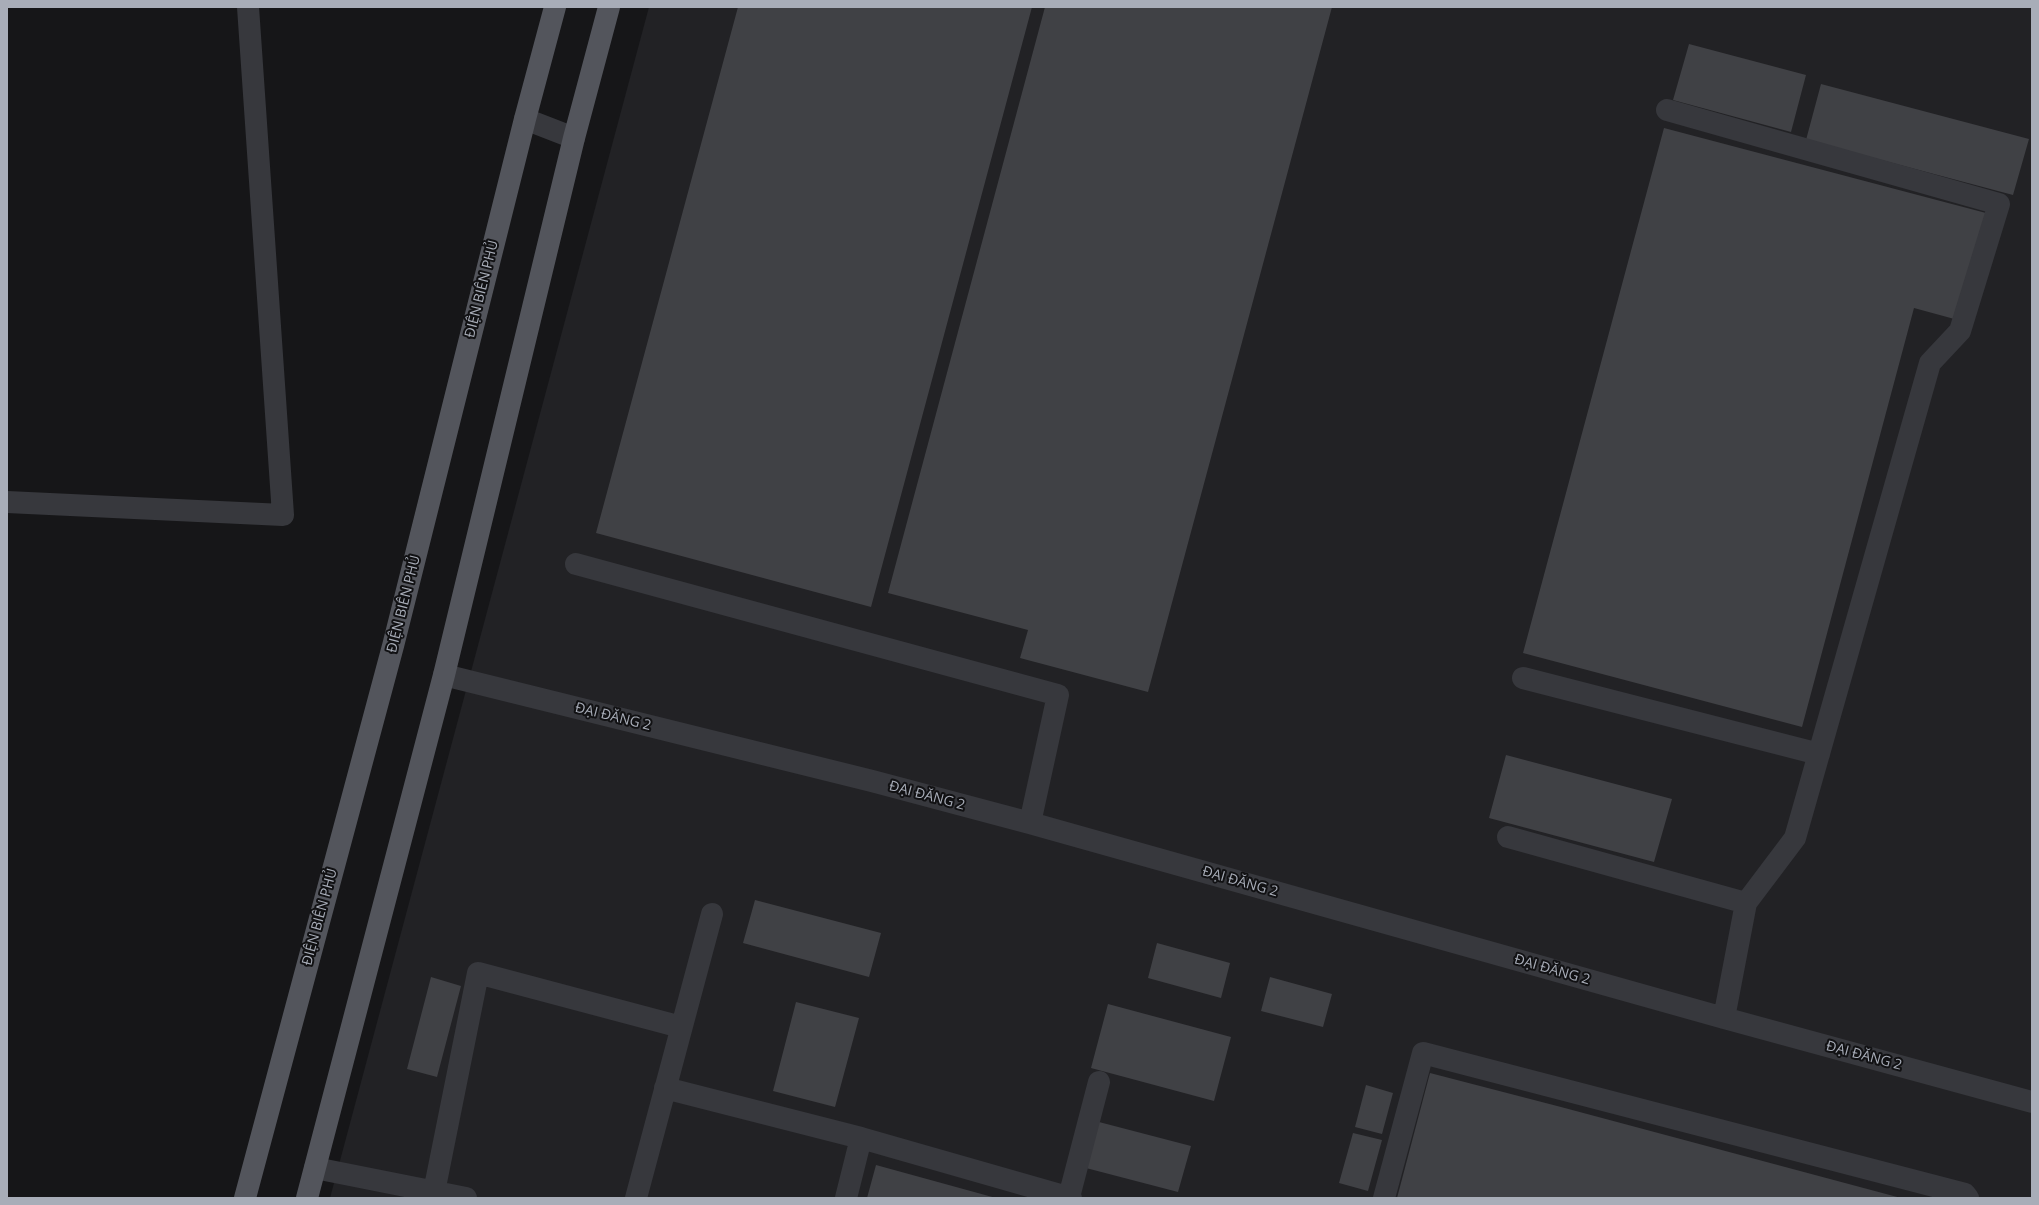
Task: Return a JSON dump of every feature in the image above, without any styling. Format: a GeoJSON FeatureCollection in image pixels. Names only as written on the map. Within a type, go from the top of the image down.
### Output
{"type":"FeatureCollection","features":[{"type":"Feature","properties":{"kind":"main road","name":"ĐIỆN BIÊN PHỦ"},"geometry":{"type":"LineString","coordinates":[[245,1198],[393,646],[525,118],[555,7]]}},
{"type":"Feature","properties":{"kind":"main road"},"geometry":{"type":"LineString","coordinates":[[307,1198],[444,675],[574,138],[609,7]]}},
{"type":"Feature","properties":{"kind":"street"},"geometry":{"type":"LineString","coordinates":[[7,502],[283,515],[248,7]]}},
{"type":"Feature","properties":{"kind":"street"},"geometry":{"type":"LineString","coordinates":[[1667,110],[1999,204],[1960,331],[1930,363],[1795,838],[1746,903],[1724,1018]]}},
{"type":"Feature","properties":{"kind":"street"},"geometry":{"type":"LineString","coordinates":[[525,118],[574,138]]}},
{"type":"Feature","properties":{"kind":"street"},"geometry":{"type":"LineString","coordinates":[[576,564],[1058,695],[1030,823]]}},
{"type":"Feature","properties":{"kind":"street","name":"ĐẠI ĐĂNG 2"},"geometry":{"type":"LineString","coordinates":[[444,675],[865,779],[1030,823],[1724,1018],[2032,1102]]}},
{"type":"Feature","properties":{"kind":"street"},"geometry":{"type":"LineString","coordinates":[[1523,678],[1819,754]]}},
{"type":"Feature","properties":{"kind":"street"},"geometry":{"type":"LineString","coordinates":[[1508,837],[1746,903]]}},
{"type":"Feature","properties":{"kind":"street"},"geometry":{"type":"LineString","coordinates":[[636,1198],[712,914]]}},
{"type":"Feature","properties":{"kind":"street"},"geometry":{"type":"LineString","coordinates":[[434,1192],[478,973],[681,1027]]}},
{"type":"Feature","properties":{"kind":"street"},"geometry":{"type":"LineString","coordinates":[[1384,1198],[1423,1053],[1965,1194],[1968,1198]]}},
{"type":"Feature","properties":{"kind":"street"},"geometry":{"type":"LineString","coordinates":[[665,1088],[861,1138],[1070,1198],[1098,1082]]}},
{"type":"Feature","properties":{"kind":"street"},"geometry":{"type":"LineString","coordinates":[[846,1198],[861,1138]]}},
{"type":"Feature","properties":{"kind":"street"},"geometry":{"type":"LineString","coordinates":[[315,1168],[466,1198]]}},
{"type":"Feature","properties":{"kind":"shaded area"},"geometry":{"type":"Polygon","coordinates":[[[649,7],[2032,7],[2032,1198],[330,1198],[649,7]]]}},
{"type":"Feature","properties":{"kind":"building"},"geometry":{"type":"Polygon","coordinates":[[[738,7],[1032,7],[871,607],[596,533],[738,7]]]}},
{"type":"Feature","properties":{"kind":"building"},"geometry":{"type":"Polygon","coordinates":[[[1045,7],[1332,7],[1148,692],[1020,658],[1028,630],[888,593],[1045,7]]]}},
{"type":"Feature","properties":{"kind":"building"},"geometry":{"type":"Polygon","coordinates":[[[1689,44],[1806,75],[1791,132],[1673,100],[1689,44]]]}},
{"type":"Feature","properties":{"kind":"building"},"geometry":{"type":"Polygon","coordinates":[[[1821,84],[2029,139],[2013,195],[1806,140],[1821,84]]]}},
{"type":"Feature","properties":{"kind":"building"},"geometry":{"type":"Polygon","coordinates":[[[1664,128],[1986,213],[1958,320],[1914,308],[1802,727],[1523,653],[1664,128]]]}},
{"type":"Feature","properties":{"kind":"building"},"geometry":{"type":"Polygon","coordinates":[[[1506,755],[1672,799],[1654,862],[1489,818],[1506,755]]]}},
{"type":"Feature","properties":{"kind":"building"},"geometry":{"type":"Polygon","coordinates":[[[755,900],[881,933],[869,977],[743,943],[755,900]]]}},
{"type":"Feature","properties":{"kind":"building"},"geometry":{"type":"Polygon","coordinates":[[[1157,943],[1230,963],[1221,998],[1148,978],[1157,943]]]}},
{"type":"Feature","properties":{"kind":"building"},"geometry":{"type":"Polygon","coordinates":[[[431,977],[461,986],[437,1077],[407,1069],[431,977]]]}},
{"type":"Feature","properties":{"kind":"building"},"geometry":{"type":"Polygon","coordinates":[[[1270,977],[1332,994],[1323,1027],[1261,1011],[1270,977]]]}},
{"type":"Feature","properties":{"kind":"building"},"geometry":{"type":"Polygon","coordinates":[[[796,1002],[859,1018],[835,1107],[773,1091],[796,1002]]]}},
{"type":"Feature","properties":{"kind":"building"},"geometry":{"type":"Polygon","coordinates":[[[1108,1004],[1231,1037],[1214,1101],[1091,1068],[1108,1004]]]}},
{"type":"Feature","properties":{"kind":"building"},"geometry":{"type":"Polygon","coordinates":[[[1430,1073],[1561,1107],[1901,1198],[1397,1198],[1430,1073]]]}},
{"type":"Feature","properties":{"kind":"building"},"geometry":{"type":"Polygon","coordinates":[[[1366,1085],[1393,1093],[1382,1134],[1355,1127],[1366,1085]]]}},
{"type":"Feature","properties":{"kind":"building"},"geometry":{"type":"Polygon","coordinates":[[[1099,1122],[1191,1146],[1178,1192],[1086,1168],[1099,1122]]]}},
{"type":"Feature","properties":{"kind":"building"},"geometry":{"type":"Polygon","coordinates":[[[1353,1133],[1382,1140],[1368,1191],[1339,1183],[1353,1133]]]}},
{"type":"Feature","properties":{"kind":"building"},"geometry":{"type":"Polygon","coordinates":[[[876,1165],[996,1198],[867,1198],[876,1165]]]}}]}
